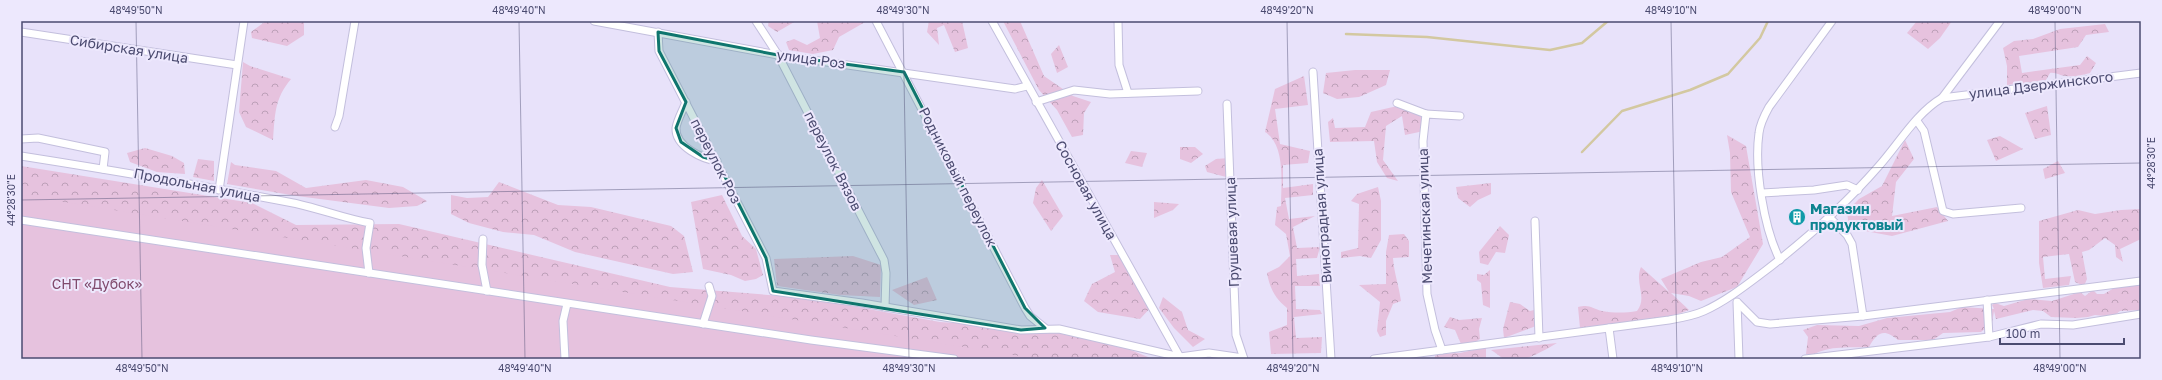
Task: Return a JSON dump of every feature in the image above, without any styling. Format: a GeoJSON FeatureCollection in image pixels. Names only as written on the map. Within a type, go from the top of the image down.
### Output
{"type":"FeatureCollection","features":[{"type":"Feature","properties":{"kind":"street"},"geometry":{"type":"LineString","coordinates":[[219,190],[244,21]]}},
{"type":"Feature","properties":{"kind":"street"},"geometry":{"type":"LineString","coordinates":[[335,127],[339,116],[355,21]]}},
{"type":"Feature","properties":{"kind":"street","name":"улица Роз"},"geometry":{"type":"LineString","coordinates":[[594,21],[778,55],[1015,89],[1027,86]]}},
{"type":"Feature","properties":{"kind":"street","name":"переулок Вязов"},"geometry":{"type":"LineString","coordinates":[[756,21],[778,55],[884,260],[886,273],[885,307]]}},
{"type":"Feature","properties":{"kind":"street","name":"Родниковый переулок"},"geometry":{"type":"LineString","coordinates":[[876,21],[904,72],[1025,308],[1030,316],[1045,328]]}},
{"type":"Feature","properties":{"kind":"street","name":"Сосновая улица"},"geometry":{"type":"LineString","coordinates":[[992,21],[1027,86],[1181,358]]}},
{"type":"Feature","properties":{"kind":"street"},"geometry":{"type":"LineString","coordinates":[[1118,21],[1119,65],[1128,93]]}},
{"type":"Feature","properties":{"kind":"street"},"geometry":{"type":"LineString","coordinates":[[1780,260],[1769,236],[1762,193],[1758,156],[1759,133],[1762,119],[1769,107],[1832,21]]}},
{"type":"Feature","properties":{"kind":"street"},"geometry":{"type":"LineString","coordinates":[[1374,359],[1686,317],[1703,312],[1733,295],[1780,260],[1858,190],[1917,121],[1929,108],[1942,98],[2000,21]]}},
{"type":"Feature","properties":{"kind":"street","name":"Сибирская улица"},"geometry":{"type":"LineString","coordinates":[[21,32],[237,65]]}},
{"type":"Feature","properties":{"kind":"street","name":"переулок Роз"},"geometry":{"type":"LineString","coordinates":[[658,32],[659,51],[766,258],[773,291],[885,307]]}},
{"type":"Feature","properties":{"kind":"street","name":"Виноградная улица"},"geometry":{"type":"LineString","coordinates":[[1313,72],[1331,359]]}},
{"type":"Feature","properties":{"kind":"street","name":"улица Дзержинского"},"geometry":{"type":"LineString","coordinates":[[1942,98],[2141,72]]}},
{"type":"Feature","properties":{"kind":"street"},"geometry":{"type":"LineString","coordinates":[[1036,102],[1074,90],[1100,94],[1198,91]]}},
{"type":"Feature","properties":{"kind":"street"},"geometry":{"type":"LineString","coordinates":[[686,102],[676,128],[681,142],[702,157],[717,162]]}},
{"type":"Feature","properties":{"kind":"street"},"geometry":{"type":"LineString","coordinates":[[1397,103],[1426,114],[1460,116]]}},
{"type":"Feature","properties":{"kind":"street","name":"Грушевая улица"},"geometry":{"type":"LineString","coordinates":[[1227,104],[1236,335],[1243,359]]}},
{"type":"Feature","properties":{"kind":"street","name":"Мечетинская улица"},"geometry":{"type":"LineString","coordinates":[[1426,114],[1423,141],[1427,294],[1429,311],[1442,350]]}},
{"type":"Feature","properties":{"kind":"street"},"geometry":{"type":"LineString","coordinates":[[1917,121],[1924,131],[1943,211],[1953,214],[2021,208]]}},
{"type":"Feature","properties":{"kind":"street"},"geometry":{"type":"LineString","coordinates":[[21,140],[38,138],[105,152],[103,169]]}},
{"type":"Feature","properties":{"kind":"street","name":"Продольная улица"},"geometry":{"type":"LineString","coordinates":[[21,156],[293,203],[342,218],[370,223],[366,248],[369,273]]}},
{"type":"Feature","properties":{"kind":"street"},"geometry":{"type":"LineString","coordinates":[[1762,193],[1814,190],[1847,185],[1858,190]]}},
{"type":"Feature","properties":{"kind":"street"},"geometry":{"type":"LineString","coordinates":[[1829,217],[1847,235],[1852,244],[1863,316]]}},
{"type":"Feature","properties":{"kind":"street"},"geometry":{"type":"LineString","coordinates":[[21,220],[703,324],[892,355],[918,354],[954,359]]}},
{"type":"Feature","properties":{"kind":"street"},"geometry":{"type":"LineString","coordinates":[[1535,221],[1538,338]]}},
{"type":"Feature","properties":{"kind":"street"},"geometry":{"type":"LineString","coordinates":[[483,239],[482,265],[487,291]]}},
{"type":"Feature","properties":{"kind":"street"},"geometry":{"type":"LineString","coordinates":[[1733,295],[1738,303],[1762,324],[1863,316],[2141,281]]}},
{"type":"Feature","properties":{"kind":"street"},"geometry":{"type":"LineString","coordinates":[[703,324],[712,296],[709,286]]}},
{"type":"Feature","properties":{"kind":"street"},"geometry":{"type":"LineString","coordinates":[[1987,300],[1989,337]]}},
{"type":"Feature","properties":{"kind":"street"},"geometry":{"type":"LineString","coordinates":[[1738,303],[1739,359]]}},
{"type":"Feature","properties":{"kind":"street"},"geometry":{"type":"LineString","coordinates":[[565,359],[563,321],[567,304]]}},
{"type":"Feature","properties":{"kind":"street"},"geometry":{"type":"LineString","coordinates":[[885,307],[1021,330],[1045,328],[1058,329],[1181,358],[1209,353],[1243,359]]}},
{"type":"Feature","properties":{"kind":"street"},"geometry":{"type":"LineString","coordinates":[[1805,359],[1989,337],[2041,324],[2073,325],[2141,314]]}},
{"type":"Feature","properties":{"kind":"street"},"geometry":{"type":"LineString","coordinates":[[1609,328],[1613,359]]}},
{"type":"Feature","properties":{"kind":"street"},"geometry":{"type":"LineString","coordinates":[[910,359],[918,354]]}},
{"type":"Feature","properties":{"kind":"highlighted area"},"geometry":{"type":"Polygon","coordinates":[[[658,32],[778,55],[904,72],[1025,308],[1045,328],[1021,330],[773,291],[766,258],[717,161],[703,157],[681,142],[676,128],[686,102],[659,51],[658,32]]]}},
{"type":"Feature","properties":{"kind":"green space"},"geometry":{"type":"Polygon","coordinates":[[[266,21],[304,21],[304,35],[287,46],[252,38],[251,32],[266,21]]]}},
{"type":"Feature","properties":{"kind":"green space"},"geometry":{"type":"Polygon","coordinates":[[[769,21],[796,21],[777,32],[768,26],[769,21]]]}},
{"type":"Feature","properties":{"kind":"green space"},"geometry":{"type":"Polygon","coordinates":[[[817,21],[867,21],[839,37],[833,50],[813,54],[789,50],[786,42],[794,39],[807,45],[820,38],[817,21]]]}},
{"type":"Feature","properties":{"kind":"green space"},"geometry":{"type":"Polygon","coordinates":[[[929,21],[962,21],[968,48],[955,52],[944,25],[937,28],[939,45],[927,32],[929,21]]]}},
{"type":"Feature","properties":{"kind":"green space"},"geometry":{"type":"Polygon","coordinates":[[[1003,21],[1020,21],[1044,76],[1073,96],[1091,102],[1084,113],[1083,135],[1072,137],[1057,110],[1039,90],[1003,21]]]}},
{"type":"Feature","properties":{"kind":"green space"},"geometry":{"type":"Polygon","coordinates":[[[1917,21],[1952,21],[1940,38],[1928,49],[1907,33],[1917,21]]]}},
{"type":"Feature","properties":{"kind":"green space"},"geometry":{"type":"Polygon","coordinates":[[[2105,24],[2109,32],[2086,35],[2078,47],[2019,56],[2022,73],[2080,65],[2087,56],[2096,63],[2090,73],[2078,76],[2064,76],[2050,73],[2046,80],[2007,85],[2007,66],[2003,48],[2014,41],[2033,39],[2060,29],[2105,24]]]}},
{"type":"Feature","properties":{"kind":"green space"},"geometry":{"type":"Polygon","coordinates":[[[1059,45],[1068,67],[1057,73],[1051,54],[1059,45]]]}},
{"type":"Feature","properties":{"kind":"green space"},"geometry":{"type":"Polygon","coordinates":[[[243,62],[250,66],[291,79],[285,86],[278,101],[273,140],[246,127],[239,112],[243,62]]]}},
{"type":"Feature","properties":{"kind":"green space"},"geometry":{"type":"Polygon","coordinates":[[[1355,70],[1390,70],[1386,85],[1359,97],[1337,99],[1323,93],[1326,73],[1355,70]]]}},
{"type":"Feature","properties":{"kind":"green space"},"geometry":{"type":"Polygon","coordinates":[[[1304,76],[1308,105],[1275,109],[1280,144],[1310,151],[1308,163],[1283,165],[1283,188],[1313,184],[1313,195],[1285,198],[1289,219],[1315,216],[1293,227],[1297,248],[1320,247],[1317,258],[1296,259],[1297,276],[1319,274],[1320,286],[1295,286],[1296,309],[1320,310],[1322,314],[1294,317],[1296,338],[1322,337],[1321,353],[1271,354],[1269,332],[1287,325],[1287,308],[1279,301],[1274,293],[1267,273],[1279,267],[1290,256],[1286,234],[1275,225],[1277,207],[1281,206],[1281,166],[1279,155],[1272,138],[1265,132],[1275,89],[1304,76]]]}},
{"type":"Feature","properties":{"kind":"green space"},"geometry":{"type":"Polygon","coordinates":[[[1402,105],[1420,112],[1424,131],[1405,135],[1402,116],[1386,126],[1383,160],[1398,181],[1387,178],[1377,162],[1374,141],[1330,142],[1328,122],[1333,118],[1335,128],[1365,127],[1371,112],[1402,105]]]}},
{"type":"Feature","properties":{"kind":"green space"},"geometry":{"type":"Polygon","coordinates":[[[2047,106],[2051,135],[2035,139],[2025,113],[2047,106]]]}},
{"type":"Feature","properties":{"kind":"green space"},"geometry":{"type":"Polygon","coordinates":[[[1727,135],[1746,146],[1763,244],[1737,287],[1701,301],[1689,296],[1671,293],[1689,310],[1667,318],[1580,328],[1578,307],[1588,306],[1602,311],[1611,312],[1637,311],[1641,300],[1639,273],[1641,267],[1669,292],[1661,279],[1701,262],[1722,257],[1750,237],[1731,192],[1730,153],[1727,135]]]}},
{"type":"Feature","properties":{"kind":"green space"},"geometry":{"type":"Polygon","coordinates":[[[2000,136],[2023,149],[1996,161],[1987,140],[2000,136]]]}},
{"type":"Feature","properties":{"kind":"green space"},"geometry":{"type":"Polygon","coordinates":[[[1905,140],[1914,159],[1896,182],[1892,216],[1937,207],[1948,221],[1892,236],[1849,228],[1847,211],[1859,199],[1882,186],[1905,140]]]}},
{"type":"Feature","properties":{"kind":"green space"},"geometry":{"type":"Polygon","coordinates":[[[1180,147],[1195,147],[1203,154],[1191,163],[1180,159],[1180,147]]]}},
{"type":"Feature","properties":{"kind":"green space"},"geometry":{"type":"Polygon","coordinates":[[[145,148],[172,156],[184,163],[185,174],[157,172],[130,162],[127,153],[145,148]]]}},
{"type":"Feature","properties":{"kind":"green space"},"geometry":{"type":"Polygon","coordinates":[[[1131,151],[1147,153],[1142,167],[1125,163],[1131,151]]]}},
{"type":"Feature","properties":{"kind":"green space"},"geometry":{"type":"Polygon","coordinates":[[[1229,158],[1230,178],[1207,172],[1205,166],[1216,159],[1229,158]]]}},
{"type":"Feature","properties":{"kind":"green space"},"geometry":{"type":"Polygon","coordinates":[[[198,159],[214,161],[214,181],[193,177],[198,159]]]}},
{"type":"Feature","properties":{"kind":"green space"},"geometry":{"type":"Polygon","coordinates":[[[2058,161],[2065,173],[2045,179],[2043,169],[2058,161]]]}},
{"type":"Feature","properties":{"kind":"green space"},"geometry":{"type":"Polygon","coordinates":[[[231,162],[235,165],[276,171],[306,188],[366,180],[403,187],[427,201],[417,206],[389,208],[297,196],[227,184],[231,162]]]}},
{"type":"Feature","properties":{"kind":"green space"},"geometry":{"type":"Polygon","coordinates":[[[21,166],[252,203],[296,225],[399,224],[670,287],[807,298],[940,322],[1086,332],[1153,359],[970,359],[21,211],[21,166]]]}},
{"type":"Feature","properties":{"kind":"green space"},"geometry":{"type":"Polygon","coordinates":[[[1042,180],[1063,216],[1051,231],[1033,203],[1036,188],[1042,180]]]}},
{"type":"Feature","properties":{"kind":"green space"},"geometry":{"type":"Polygon","coordinates":[[[499,182],[558,205],[591,207],[671,226],[684,236],[693,272],[673,274],[575,252],[534,235],[503,232],[469,223],[451,214],[451,195],[467,198],[488,197],[499,182]]]}},
{"type":"Feature","properties":{"kind":"green space"},"geometry":{"type":"Polygon","coordinates":[[[1491,183],[1491,194],[1478,200],[1470,207],[1458,198],[1456,187],[1491,183]]]}},
{"type":"Feature","properties":{"kind":"green space"},"geometry":{"type":"Polygon","coordinates":[[[1378,187],[1381,201],[1381,240],[1371,258],[1360,256],[1341,258],[1341,252],[1358,248],[1359,204],[1351,201],[1357,194],[1378,187]]]}},
{"type":"Feature","properties":{"kind":"green space","name":"СНТ «Дубок»"},"geometry":{"type":"Polygon","coordinates":[[[21,195],[1038,359],[21,359],[21,195]]]}},
{"type":"Feature","properties":{"kind":"green space"},"geometry":{"type":"Polygon","coordinates":[[[722,195],[742,236],[756,249],[763,275],[756,279],[745,281],[731,275],[703,269],[691,202],[722,195]]]}},
{"type":"Feature","properties":{"kind":"green space"},"geometry":{"type":"Polygon","coordinates":[[[1154,202],[1179,204],[1173,210],[1154,218],[1154,202]]]}},
{"type":"Feature","properties":{"kind":"green space"},"geometry":{"type":"Polygon","coordinates":[[[2141,209],[2141,239],[2120,249],[2123,262],[2116,257],[2115,245],[2105,238],[2089,250],[2082,252],[2087,279],[2084,286],[2075,282],[2069,254],[2043,257],[2045,279],[2071,276],[2069,285],[2043,288],[2039,263],[2039,221],[2078,210],[2095,214],[2141,209]]]}},
{"type":"Feature","properties":{"kind":"green space"},"geometry":{"type":"Polygon","coordinates":[[[1500,226],[1509,235],[1505,253],[1496,252],[1488,265],[1480,263],[1479,252],[1500,226]]]}},
{"type":"Feature","properties":{"kind":"green space"},"geometry":{"type":"Polygon","coordinates":[[[1404,234],[1409,241],[1409,257],[1393,258],[1401,301],[1393,304],[1386,321],[1386,335],[1380,337],[1377,331],[1380,302],[1359,285],[1386,284],[1386,252],[1389,235],[1404,234]]]}},
{"type":"Feature","properties":{"kind":"green space"},"geometry":{"type":"Polygon","coordinates":[[[1110,255],[1122,255],[1152,306],[1140,319],[1098,312],[1084,301],[1092,284],[1115,272],[1110,255]]]}},
{"type":"Feature","properties":{"kind":"green space"},"geometry":{"type":"Polygon","coordinates":[[[853,256],[881,265],[880,297],[840,295],[777,286],[774,259],[853,256]]]}},
{"type":"Feature","properties":{"kind":"green space"},"geometry":{"type":"Polygon","coordinates":[[[1490,270],[1490,308],[1483,305],[1481,283],[1477,280],[1477,274],[1484,275],[1490,270]]]}},
{"type":"Feature","properties":{"kind":"green space"},"geometry":{"type":"Polygon","coordinates":[[[927,277],[937,300],[914,305],[892,290],[927,277]]]}},
{"type":"Feature","properties":{"kind":"green space"},"geometry":{"type":"Polygon","coordinates":[[[2141,284],[2141,310],[2120,311],[2115,315],[2095,315],[2076,318],[2051,317],[2043,311],[2033,310],[1996,319],[1994,311],[1992,323],[1981,332],[1943,333],[1933,340],[1898,340],[1889,334],[1881,333],[1875,338],[1869,347],[1833,348],[1813,355],[1806,354],[1808,337],[1803,330],[1817,325],[1859,326],[1887,318],[1950,312],[1962,307],[1994,309],[1992,305],[1995,303],[2004,306],[2028,299],[2052,301],[2080,292],[2085,296],[2093,290],[2097,294],[2104,294],[2114,288],[2141,284]]]}},
{"type":"Feature","properties":{"kind":"green space"},"geometry":{"type":"Polygon","coordinates":[[[1163,297],[1182,312],[1188,330],[1205,339],[1193,347],[1174,328],[1159,308],[1163,297]]]}},
{"type":"Feature","properties":{"kind":"green space"},"geometry":{"type":"Polygon","coordinates":[[[1510,302],[1520,304],[1530,311],[1534,310],[1536,326],[1504,338],[1503,329],[1510,302]]]}},
{"type":"Feature","properties":{"kind":"green space"},"geometry":{"type":"Polygon","coordinates":[[[1450,317],[1459,320],[1482,318],[1479,329],[1480,339],[1474,343],[1461,344],[1455,330],[1444,327],[1450,317]]]}},
{"type":"Feature","properties":{"kind":"green space"},"geometry":{"type":"Polygon","coordinates":[[[1557,343],[1525,359],[1517,360],[1504,359],[1491,350],[1557,343]]]}},
{"type":"Feature","properties":{"kind":"green space"},"geometry":{"type":"Polygon","coordinates":[[[1486,347],[1486,358],[1434,359],[1436,354],[1460,353],[1486,347]]]}},
{"type":"Feature","properties":{"kind":"waterway"},"geometry":{"type":"LineString","coordinates":[[1346,34],[1427,37],[1550,50],[1582,43],[1608,21]]}},
{"type":"Feature","properties":{"kind":"waterway"},"geometry":{"type":"LineString","coordinates":[[1582,152],[1622,111],[1690,90],[1728,74],[1760,38],[1768,21]]}},
{"type":"Feature","properties":{"kind":"place","name":"Магазин продуктовый"},"geometry":{"type":"Point","coordinates":[1797,217]}}]}
